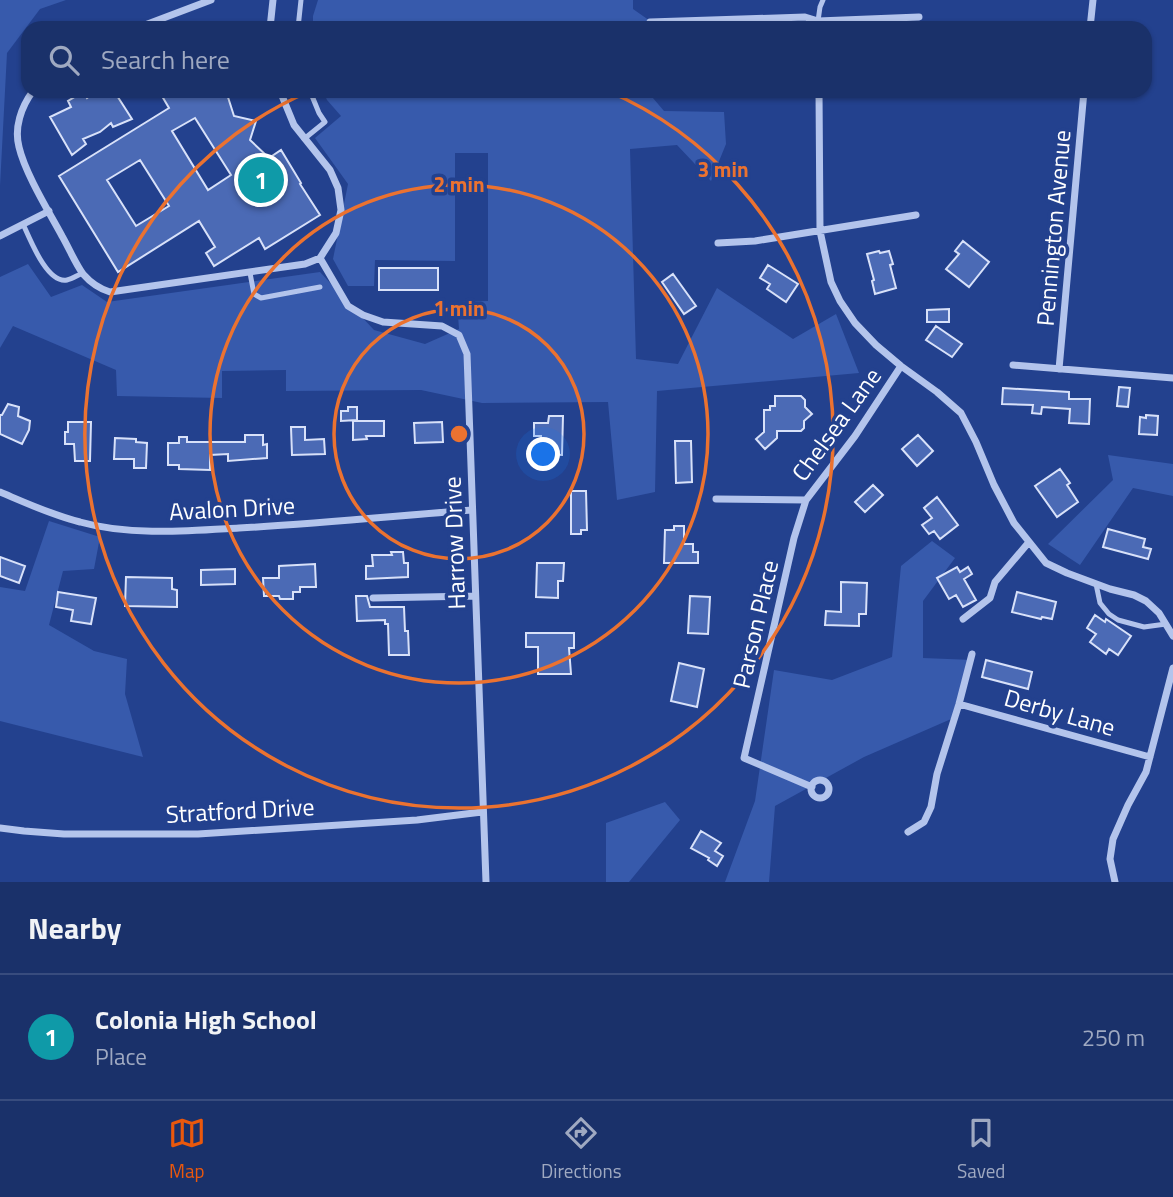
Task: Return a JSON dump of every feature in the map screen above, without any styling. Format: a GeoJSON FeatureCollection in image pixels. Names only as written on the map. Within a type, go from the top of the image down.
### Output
{"type":"FeatureCollection","features":[{"type":"Feature","properties":{"kind":"street"},"geometry":{"type":"LineString","coordinates":[[156,21],[211,0]]}},
{"type":"Feature","properties":{"kind":"street"},"geometry":{"type":"LineString","coordinates":[[271,21],[273,0]]}},
{"type":"Feature","properties":{"kind":"street"},"geometry":{"type":"LineString","coordinates":[[1091,21],[1093,0]]}},
{"type":"Feature","properties":{"kind":"street"},"geometry":{"type":"LineString","coordinates":[[681,21],[805,17],[812,21]]}},
{"type":"Feature","properties":{"kind":"street"},"geometry":{"type":"LineString","coordinates":[[861,21],[919,17]]}},
{"type":"Feature","properties":{"kind":"street"},"geometry":{"type":"LineString","coordinates":[[27,98],[18,120],[18,146],[29,172],[83,273],[101,289],[110,292],[250,273],[304,264],[320,258],[336,233],[341,210],[338,188],[330,170],[294,125],[283,98]]}},
{"type":"Feature","properties":{"kind":"street"},"geometry":{"type":"LineString","coordinates":[[819,98],[820,231],[831,282],[840,301],[855,323],[876,345],[937,391],[961,413],[1014,523],[1046,563],[1146,601],[1159,613],[1173,636]]}},
{"type":"Feature","properties":{"kind":"street","name":"Pennington Avenue"},"geometry":{"type":"LineString","coordinates":[[1059,369],[1083,98]]}},
{"type":"Feature","properties":{"kind":"street"},"geometry":{"type":"LineString","coordinates":[[0,236],[49,211]]}},
{"type":"Feature","properties":{"kind":"street"},"geometry":{"type":"LineString","coordinates":[[718,243],[755,241],[916,215]]}},
{"type":"Feature","properties":{"kind":"street","name":"Harrow Drive"},"geometry":{"type":"LineString","coordinates":[[320,258],[348,306],[383,322],[442,326],[459,335],[467,354],[486,882]]}},
{"type":"Feature","properties":{"kind":"street"},"geometry":{"type":"LineString","coordinates":[[1013,365],[1173,378]]}},
{"type":"Feature","properties":{"kind":"street","name":"Chelsea Lane"},"geometry":{"type":"LineString","coordinates":[[716,499],[806,500],[855,436],[901,366]]}},
{"type":"Feature","properties":{"kind":"street","name":"Avalon Drive"},"geometry":{"type":"LineString","coordinates":[[0,492],[47,512],[81,522],[156,531],[276,526],[472,510]]}},
{"type":"Feature","properties":{"kind":"street","name":"Parson Place"},"geometry":{"type":"LineString","coordinates":[[806,500],[794,538],[744,758],[812,787]]}},
{"type":"Feature","properties":{"kind":"street"},"geometry":{"type":"LineString","coordinates":[[963,619],[990,598],[995,582],[1029,542]]}},
{"type":"Feature","properties":{"kind":"street"},"geometry":{"type":"LineString","coordinates":[[373,598],[475,596]]}},
{"type":"Feature","properties":{"kind":"street"},"geometry":{"type":"LineString","coordinates":[[908,832],[924,822],[931,807],[937,774],[972,654]]}},
{"type":"Feature","properties":{"kind":"street"},"geometry":{"type":"LineString","coordinates":[[1115,882],[1110,859],[1113,839],[1146,772],[1173,668]]}},
{"type":"Feature","properties":{"kind":"street","name":"Derby Lane"},"geometry":{"type":"LineString","coordinates":[[959,704],[1150,757]]}},
{"type":"Feature","properties":{"kind":"street","name":"Stratford Drive"},"geometry":{"type":"LineString","coordinates":[[0,828],[64,834],[198,834],[417,820],[482,812]]}},
{"type":"Feature","properties":{"kind":"lane"},"geometry":{"type":"LineString","coordinates":[[299,21],[301,0]]}},
{"type":"Feature","properties":{"kind":"lane"},"geometry":{"type":"LineString","coordinates":[[818,21],[823,0]]}},
{"type":"Feature","properties":{"kind":"lane"},"geometry":{"type":"LineString","coordinates":[[304,139],[325,122],[313,98]]}},
{"type":"Feature","properties":{"kind":"lane"},"geometry":{"type":"LineString","coordinates":[[23,224],[51,275],[58,280],[67,280],[83,273]]}},
{"type":"Feature","properties":{"kind":"lane"},"geometry":{"type":"LineString","coordinates":[[250,273],[254,294],[261,298],[320,287]]}},
{"type":"Feature","properties":{"kind":"lane"},"geometry":{"type":"LineString","coordinates":[[1096,584],[1100,603],[1118,620],[1144,626],[1166,624]]}},
{"type":"Feature","properties":{"kind":"shaded area"},"geometry":{"type":"Polygon","coordinates":[[[0,0],[66,0],[40,9],[31,21],[21,21],[21,34],[7,53],[0,186],[0,0]]]}},
{"type":"Feature","properties":{"kind":"shaded area"},"geometry":{"type":"Polygon","coordinates":[[[318,0],[633,0],[633,9],[650,21],[313,21],[318,0]]]}},
{"type":"Feature","properties":{"kind":"shaded area"},"geometry":{"type":"Polygon","coordinates":[[[326,98],[653,98],[664,111],[724,112],[726,144],[711,181],[677,145],[630,149],[636,359],[678,364],[717,288],[793,339],[836,314],[859,373],[657,391],[655,492],[617,500],[608,402],[482,403],[421,390],[286,391],[286,370],[222,371],[222,398],[117,396],[116,370],[13,326],[0,348],[0,277],[28,264],[51,297],[82,285],[107,302],[320,272],[374,330],[425,344],[459,329],[457,302],[488,301],[488,153],[455,153],[455,261],[375,260],[374,286],[348,286],[333,259],[348,184],[315,138],[341,116],[326,98]]]}},
{"type":"Feature","properties":{"kind":"shaded area"},"geometry":{"type":"Polygon","coordinates":[[[1108,455],[1173,464],[1173,496],[1133,488],[1080,565],[1048,544],[1113,480],[1108,455]]]}},
{"type":"Feature","properties":{"kind":"shaded area"},"geometry":{"type":"Polygon","coordinates":[[[49,521],[100,537],[94,569],[63,571],[49,625],[94,651],[127,659],[125,694],[143,757],[0,721],[0,587],[25,591],[49,521]]]}},
{"type":"Feature","properties":{"kind":"shaded area"},"geometry":{"type":"Polygon","coordinates":[[[932,541],[955,558],[923,601],[923,658],[973,660],[958,716],[864,757],[775,806],[769,882],[725,882],[755,801],[774,670],[832,680],[892,657],[901,566],[932,541]]]}},
{"type":"Feature","properties":{"kind":"shaded area"},"geometry":{"type":"Polygon","coordinates":[[[665,802],[680,820],[629,882],[606,882],[606,823],[665,802]]]}},
{"type":"Feature","properties":{"kind":"building"},"geometry":{"type":"Polygon","coordinates":[[[73,98],[118,98],[132,119],[113,127],[111,123],[100,132],[83,139],[86,144],[72,155],[50,117],[71,107],[68,101],[73,98]]]}},
{"type":"Feature","properties":{"kind":"building"},"geometry":{"type":"Polygon","coordinates":[[[163,98],[228,98],[234,116],[256,121],[250,140],[269,158],[281,150],[320,215],[265,249],[259,238],[214,266],[206,253],[215,247],[199,221],[118,272],[59,176],[169,108],[163,98]],[[195,118],[172,131],[208,190],[231,175],[195,118]],[[140,160],[107,180],[136,226],[169,206],[140,160]]]}},
{"type":"Feature","properties":{"kind":"building"},"geometry":{"type":"Polygon","coordinates":[[[963,241],[989,262],[969,287],[946,269],[959,254],[955,251],[963,241]]]}},
{"type":"Feature","properties":{"kind":"building"},"geometry":{"type":"Polygon","coordinates":[[[889,251],[896,288],[875,294],[867,254],[889,251]]]}},
{"type":"Feature","properties":{"kind":"building"},"geometry":{"type":"Polygon","coordinates":[[[768,265],[798,284],[786,302],[767,289],[770,284],[760,278],[768,265]]]}},
{"type":"Feature","properties":{"kind":"building"},"geometry":{"type":"Polygon","coordinates":[[[379,268],[438,268],[438,290],[379,290],[379,268]]]}},
{"type":"Feature","properties":{"kind":"building"},"geometry":{"type":"Polygon","coordinates":[[[673,274],[696,306],[684,314],[662,282],[673,274]]]}},
{"type":"Feature","properties":{"kind":"building"},"geometry":{"type":"Polygon","coordinates":[[[949,309],[949,322],[927,322],[927,310],[949,309]]]}},
{"type":"Feature","properties":{"kind":"building"},"geometry":{"type":"Polygon","coordinates":[[[936,326],[962,344],[952,357],[926,340],[936,326]]]}},
{"type":"Feature","properties":{"kind":"building"},"geometry":{"type":"Polygon","coordinates":[[[1119,387],[1130,388],[1128,407],[1117,406],[1119,387]]]}},
{"type":"Feature","properties":{"kind":"building"},"geometry":{"type":"Polygon","coordinates":[[[1003,388],[1069,392],[1069,399],[1090,399],[1089,424],[1069,423],[1070,409],[1042,407],[1041,414],[1032,413],[1033,405],[1002,404],[1003,388]]]}},
{"type":"Feature","properties":{"kind":"building"},"geometry":{"type":"Polygon","coordinates":[[[775,396],[801,396],[805,400],[805,407],[812,414],[804,421],[801,431],[777,431],[777,438],[765,449],[756,439],[764,432],[764,410],[775,406],[775,396]]]}},
{"type":"Feature","properties":{"kind":"building"},"geometry":{"type":"Polygon","coordinates":[[[8,404],[19,407],[18,416],[30,421],[22,444],[0,434],[0,415],[8,404]]]}},
{"type":"Feature","properties":{"kind":"building"},"geometry":{"type":"Polygon","coordinates":[[[348,407],[357,407],[357,420],[341,421],[341,411],[348,411],[348,407]]]}},
{"type":"Feature","properties":{"kind":"building"},"geometry":{"type":"Polygon","coordinates":[[[1146,415],[1158,416],[1157,435],[1139,434],[1140,417],[1146,418],[1146,415]]]}},
{"type":"Feature","properties":{"kind":"building"},"geometry":{"type":"Polygon","coordinates":[[[549,416],[563,416],[562,455],[540,454],[541,436],[534,436],[534,423],[548,423],[549,416]]]}},
{"type":"Feature","properties":{"kind":"building"},"geometry":{"type":"Polygon","coordinates":[[[353,421],[384,421],[384,436],[366,436],[367,439],[353,440],[353,421]]]}},
{"type":"Feature","properties":{"kind":"building"},"geometry":{"type":"Polygon","coordinates":[[[68,422],[91,422],[90,461],[75,461],[74,444],[65,444],[68,422]]]}},
{"type":"Feature","properties":{"kind":"building"},"geometry":{"type":"Polygon","coordinates":[[[442,422],[443,442],[415,443],[414,423],[442,422]]]}},
{"type":"Feature","properties":{"kind":"building"},"geometry":{"type":"Polygon","coordinates":[[[291,427],[305,427],[305,440],[324,439],[325,454],[292,455],[291,427]]]}},
{"type":"Feature","properties":{"kind":"building"},"geometry":{"type":"Polygon","coordinates":[[[245,435],[263,435],[263,445],[267,444],[267,458],[228,461],[228,454],[210,455],[210,470],[179,469],[179,465],[168,465],[168,443],[179,443],[179,437],[187,437],[187,442],[245,442],[245,435]]]}},
{"type":"Feature","properties":{"kind":"building"},"geometry":{"type":"Polygon","coordinates":[[[918,435],[933,451],[917,466],[902,449],[918,435]]]}},
{"type":"Feature","properties":{"kind":"building"},"geometry":{"type":"Polygon","coordinates":[[[115,438],[136,439],[136,442],[147,443],[146,468],[134,468],[134,459],[114,459],[115,438]]]}},
{"type":"Feature","properties":{"kind":"building"},"geometry":{"type":"Polygon","coordinates":[[[675,441],[691,441],[692,482],[676,483],[675,441]]]}},
{"type":"Feature","properties":{"kind":"building"},"geometry":{"type":"Polygon","coordinates":[[[1060,469],[1078,502],[1057,517],[1035,486],[1060,469]]]}},
{"type":"Feature","properties":{"kind":"building"},"geometry":{"type":"Polygon","coordinates":[[[873,485],[883,495],[865,512],[855,502],[873,485]]]}},
{"type":"Feature","properties":{"kind":"building"},"geometry":{"type":"Polygon","coordinates":[[[571,491],[586,491],[587,530],[581,530],[581,534],[571,534],[571,491]]]}},
{"type":"Feature","properties":{"kind":"building"},"geometry":{"type":"Polygon","coordinates":[[[937,497],[958,525],[940,539],[934,531],[929,534],[922,525],[932,518],[924,508],[937,497]]]}},
{"type":"Feature","properties":{"kind":"building"},"geometry":{"type":"Polygon","coordinates":[[[674,526],[684,526],[684,544],[693,544],[693,552],[698,552],[698,563],[664,563],[665,530],[674,530],[674,526]]]}},
{"type":"Feature","properties":{"kind":"building"},"geometry":{"type":"Polygon","coordinates":[[[1108,529],[1145,539],[1143,547],[1151,549],[1148,559],[1103,547],[1108,529]]]}},
{"type":"Feature","properties":{"kind":"building"},"geometry":{"type":"Polygon","coordinates":[[[391,552],[403,552],[404,563],[408,563],[408,577],[366,579],[366,566],[373,566],[372,555],[392,555],[391,552]]]}},
{"type":"Feature","properties":{"kind":"building"},"geometry":{"type":"Polygon","coordinates":[[[0,557],[25,566],[19,583],[0,576],[0,557]]]}},
{"type":"Feature","properties":{"kind":"building"},"geometry":{"type":"Polygon","coordinates":[[[537,563],[564,563],[563,581],[558,581],[558,598],[536,597],[537,563]]]}},
{"type":"Feature","properties":{"kind":"building"},"geometry":{"type":"Polygon","coordinates":[[[315,564],[316,587],[300,587],[300,592],[293,592],[293,599],[264,596],[263,578],[279,578],[279,566],[315,564]]]}},
{"type":"Feature","properties":{"kind":"building"},"geometry":{"type":"Polygon","coordinates":[[[957,567],[960,572],[968,567],[972,574],[964,579],[976,600],[963,607],[956,595],[949,599],[937,578],[957,567]]]}},
{"type":"Feature","properties":{"kind":"building"},"geometry":{"type":"Polygon","coordinates":[[[235,569],[235,584],[201,585],[201,570],[235,569]]]}},
{"type":"Feature","properties":{"kind":"building"},"geometry":{"type":"Polygon","coordinates":[[[126,577],[172,578],[172,589],[177,590],[177,607],[125,606],[126,577]]]}},
{"type":"Feature","properties":{"kind":"building"},"geometry":{"type":"Polygon","coordinates":[[[841,582],[867,583],[866,614],[859,614],[859,626],[825,625],[826,611],[841,612],[841,582]]]}},
{"type":"Feature","properties":{"kind":"building"},"geometry":{"type":"Polygon","coordinates":[[[58,592],[96,598],[91,624],[71,621],[73,610],[56,607],[58,592]]]}},
{"type":"Feature","properties":{"kind":"building"},"geometry":{"type":"Polygon","coordinates":[[[1017,592],[1056,602],[1052,619],[1012,612],[1017,592]]]}},
{"type":"Feature","properties":{"kind":"building"},"geometry":{"type":"Polygon","coordinates":[[[356,596],[367,596],[370,607],[404,607],[409,655],[389,655],[388,624],[385,624],[385,620],[357,621],[356,596]]]}},
{"type":"Feature","properties":{"kind":"building"},"geometry":{"type":"Polygon","coordinates":[[[690,596],[710,597],[708,634],[688,633],[690,596]]]}},
{"type":"Feature","properties":{"kind":"building"},"geometry":{"type":"Polygon","coordinates":[[[1095,615],[1131,636],[1118,655],[1109,649],[1106,654],[1090,642],[1096,634],[1087,628],[1095,615]]]}},
{"type":"Feature","properties":{"kind":"building"},"geometry":{"type":"Polygon","coordinates":[[[526,633],[574,633],[574,648],[569,648],[571,674],[538,674],[538,647],[526,647],[526,633]]]}},
{"type":"Feature","properties":{"kind":"building"},"geometry":{"type":"Polygon","coordinates":[[[986,660],[1032,672],[1028,689],[982,677],[986,660]]]}},
{"type":"Feature","properties":{"kind":"building"},"geometry":{"type":"Polygon","coordinates":[[[679,663],[704,669],[697,707],[671,701],[679,663]]]}},
{"type":"Feature","properties":{"kind":"building"},"geometry":{"type":"Polygon","coordinates":[[[701,831],[721,843],[715,851],[723,856],[717,866],[691,848],[701,831]]]}},
{"type":"Feature","properties":{"kind":"place","name":"Colonia High School"},"geometry":{"type":"Point","coordinates":[261,180]}}]}
